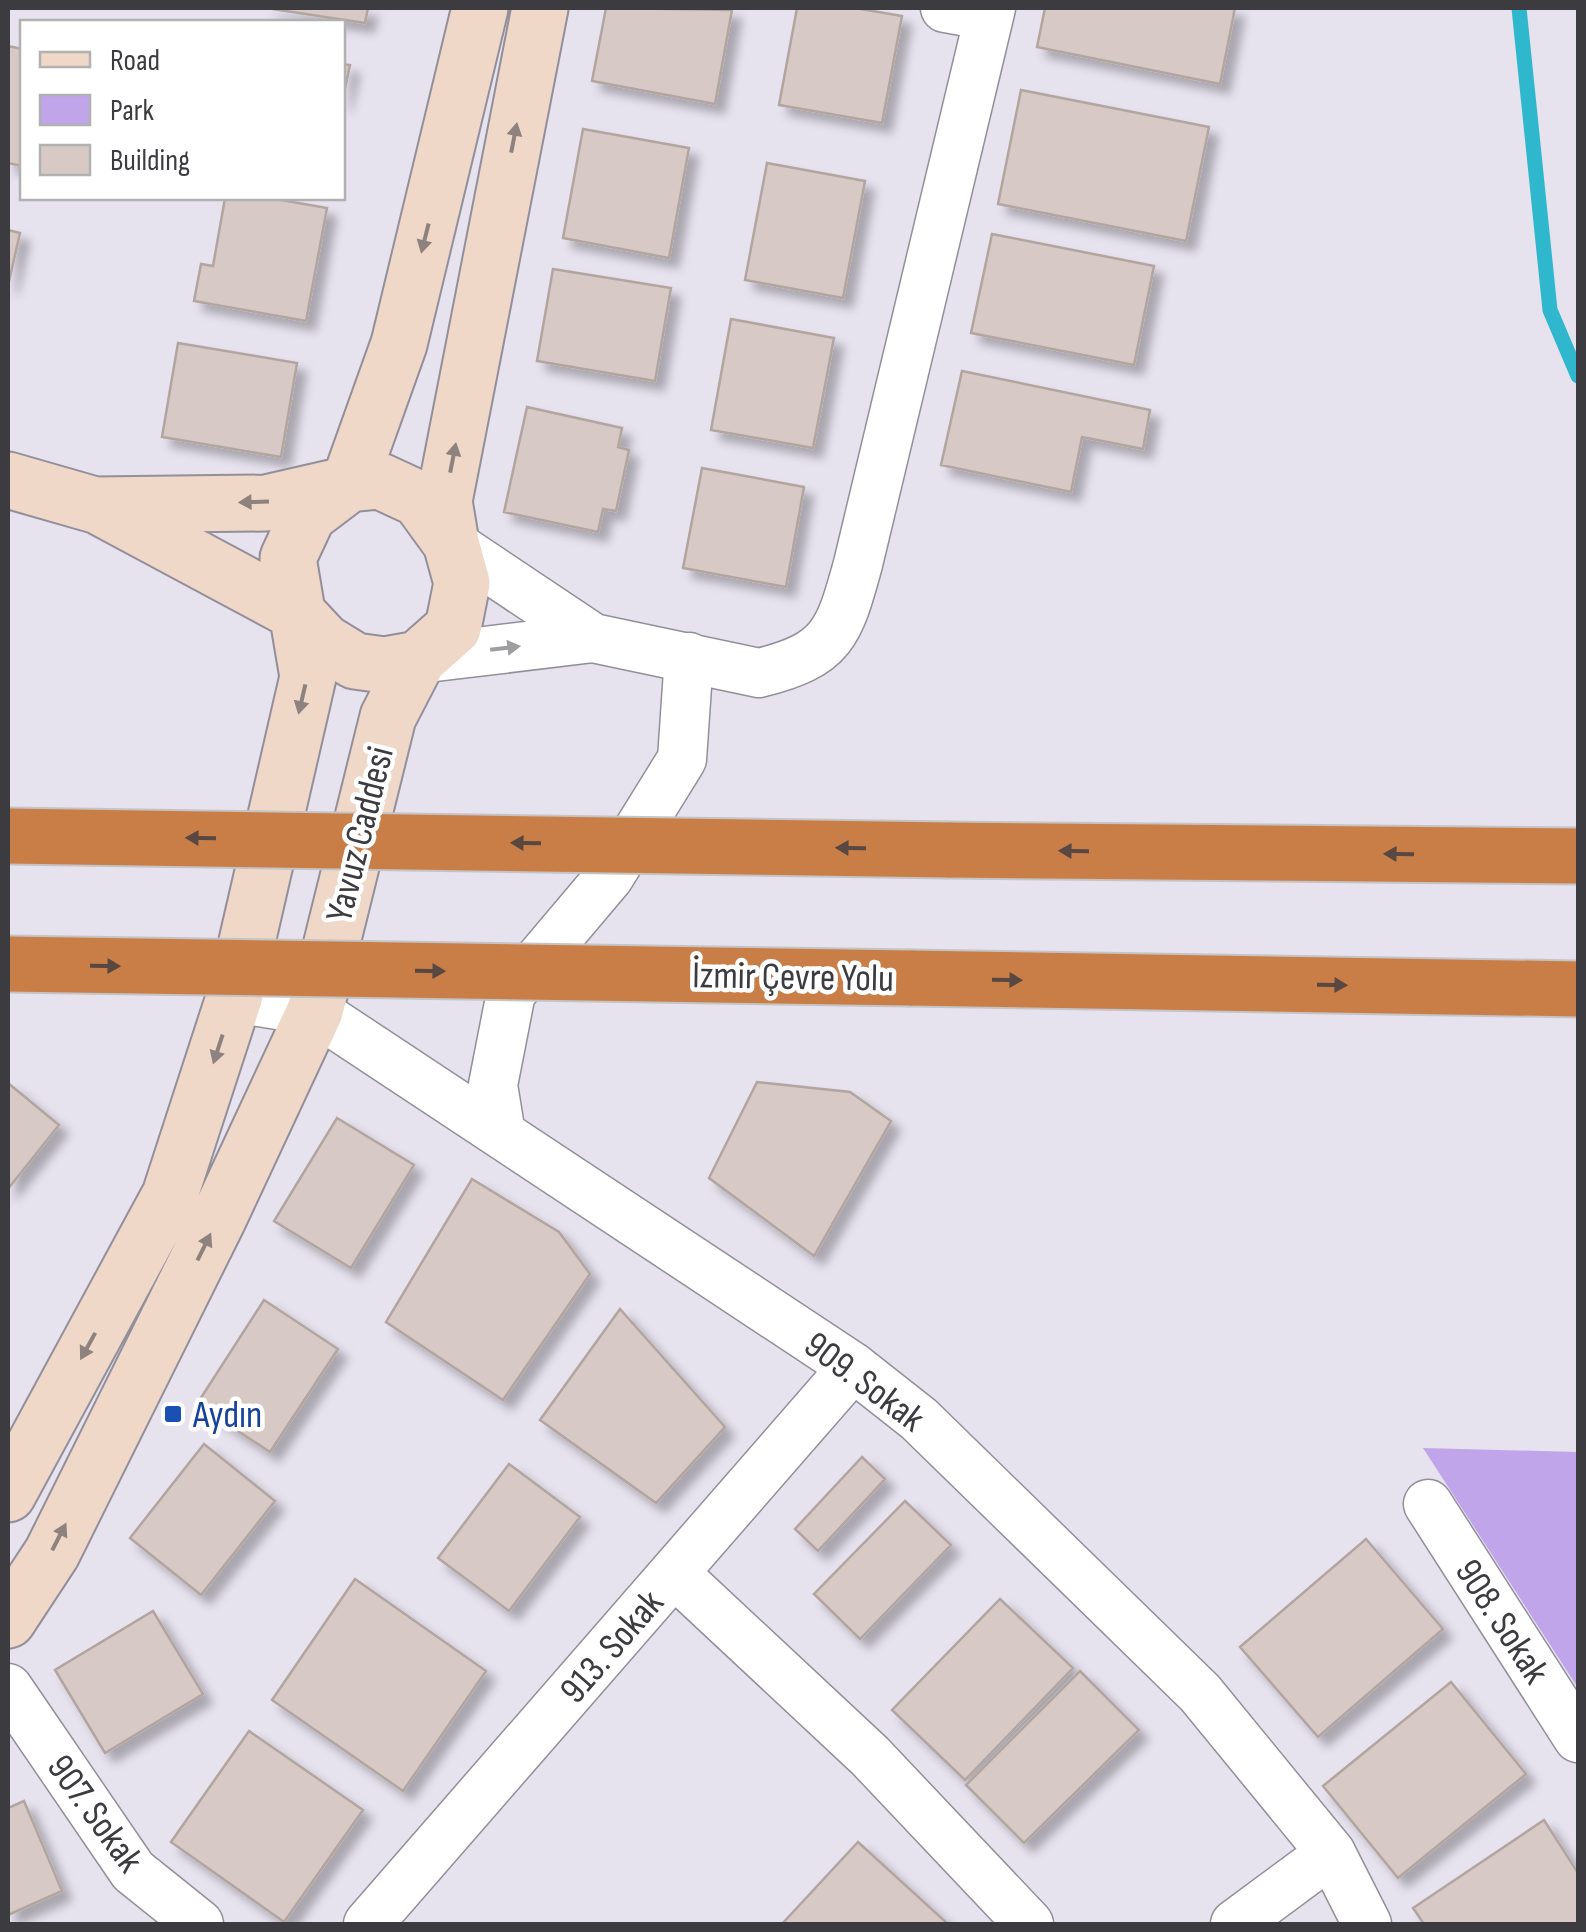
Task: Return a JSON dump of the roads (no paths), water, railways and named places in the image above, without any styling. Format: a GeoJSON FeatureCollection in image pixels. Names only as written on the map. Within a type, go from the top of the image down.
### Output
{"type":"FeatureCollection","features":[{"type":"Feature","properties":{"kind":"highway"},"geometry":{"type":"LineString","coordinates":[[8,836],[1578,856]]}},
{"type":"Feature","properties":{"kind":"highway","name":"İzmir Çevre Yolu"},"geometry":{"type":"LineString","coordinates":[[8,964],[1578,989]]}},
{"type":"Feature","properties":{"kind":"main road"},"geometry":{"type":"LineString","coordinates":[[8,1494],[170,1196],[234,998],[308,676],[288,558],[308,515],[349,484],[399,344],[480,8]]}},
{"type":"Feature","properties":{"kind":"main road","name":"Yavuz Caddesi"},"geometry":{"type":"LineString","coordinates":[[8,1620],[60,1535],[219,1216],[315,1011],[388,717],[418,659],[453,628],[462,584],[444,501],[540,8]]}},
{"type":"Feature","properties":{"kind":"main road"},"geometry":{"type":"LineString","coordinates":[[8,480],[95,504],[296,612],[324,642],[355,661],[384,664],[418,659]]}},
{"type":"Feature","properties":{"kind":"main road"},"geometry":{"type":"LineString","coordinates":[[95,504],[266,503],[380,481],[419,499],[451,544]]}},
{"type":"Feature","properties":{"kind":"street"},"geometry":{"type":"LineString","coordinates":[[418,659],[593,638],[759,673],[816,652],[833,636],[844,614],[975,10]]}},
{"type":"Feature","properties":{"kind":"street"},"geometry":{"type":"LineString","coordinates":[[451,544],[593,638]]}},
{"type":"Feature","properties":{"kind":"street"},"geometry":{"type":"LineString","coordinates":[[501,1134],[493,1085],[511,993],[610,877],[682,759],[688,658]]}},
{"type":"Feature","properties":{"kind":"street","name":"909. Sokak"},"geometry":{"type":"LineString","coordinates":[[234,998],[315,1011],[853,1366],[919,1419],[1200,1693],[1331,1853],[1367,1924]]}},
{"type":"Feature","properties":{"kind":"street","name":"913. Sokak"},"geometry":{"type":"LineString","coordinates":[[368,1924],[853,1366]]}},
{"type":"Feature","properties":{"kind":"street","name":"908. Sokak"},"geometry":{"type":"LineString","coordinates":[[1428,1504],[1578,1738]]}},
{"type":"Feature","properties":{"kind":"street"},"geometry":{"type":"LineString","coordinates":[[674,1572],[870,1756],[1030,1924]]}},
{"type":"Feature","properties":{"kind":"street","name":"907. Sokak"},"geometry":{"type":"LineString","coordinates":[[8,1688],[132,1871],[198,1924]]}},
{"type":"Feature","properties":{"kind":"street"},"geometry":{"type":"LineString","coordinates":[[1235,1924],[1331,1853]]}},
{"type":"Feature","properties":{"kind":"waterway"},"geometry":{"type":"LineString","coordinates":[[1519,8],[1550,310],[1578,376]]}},
{"type":"Feature","properties":{"kind":"place","name":"Aydın"},"geometry":{"type":"Point","coordinates":[173,1414]}}]}
